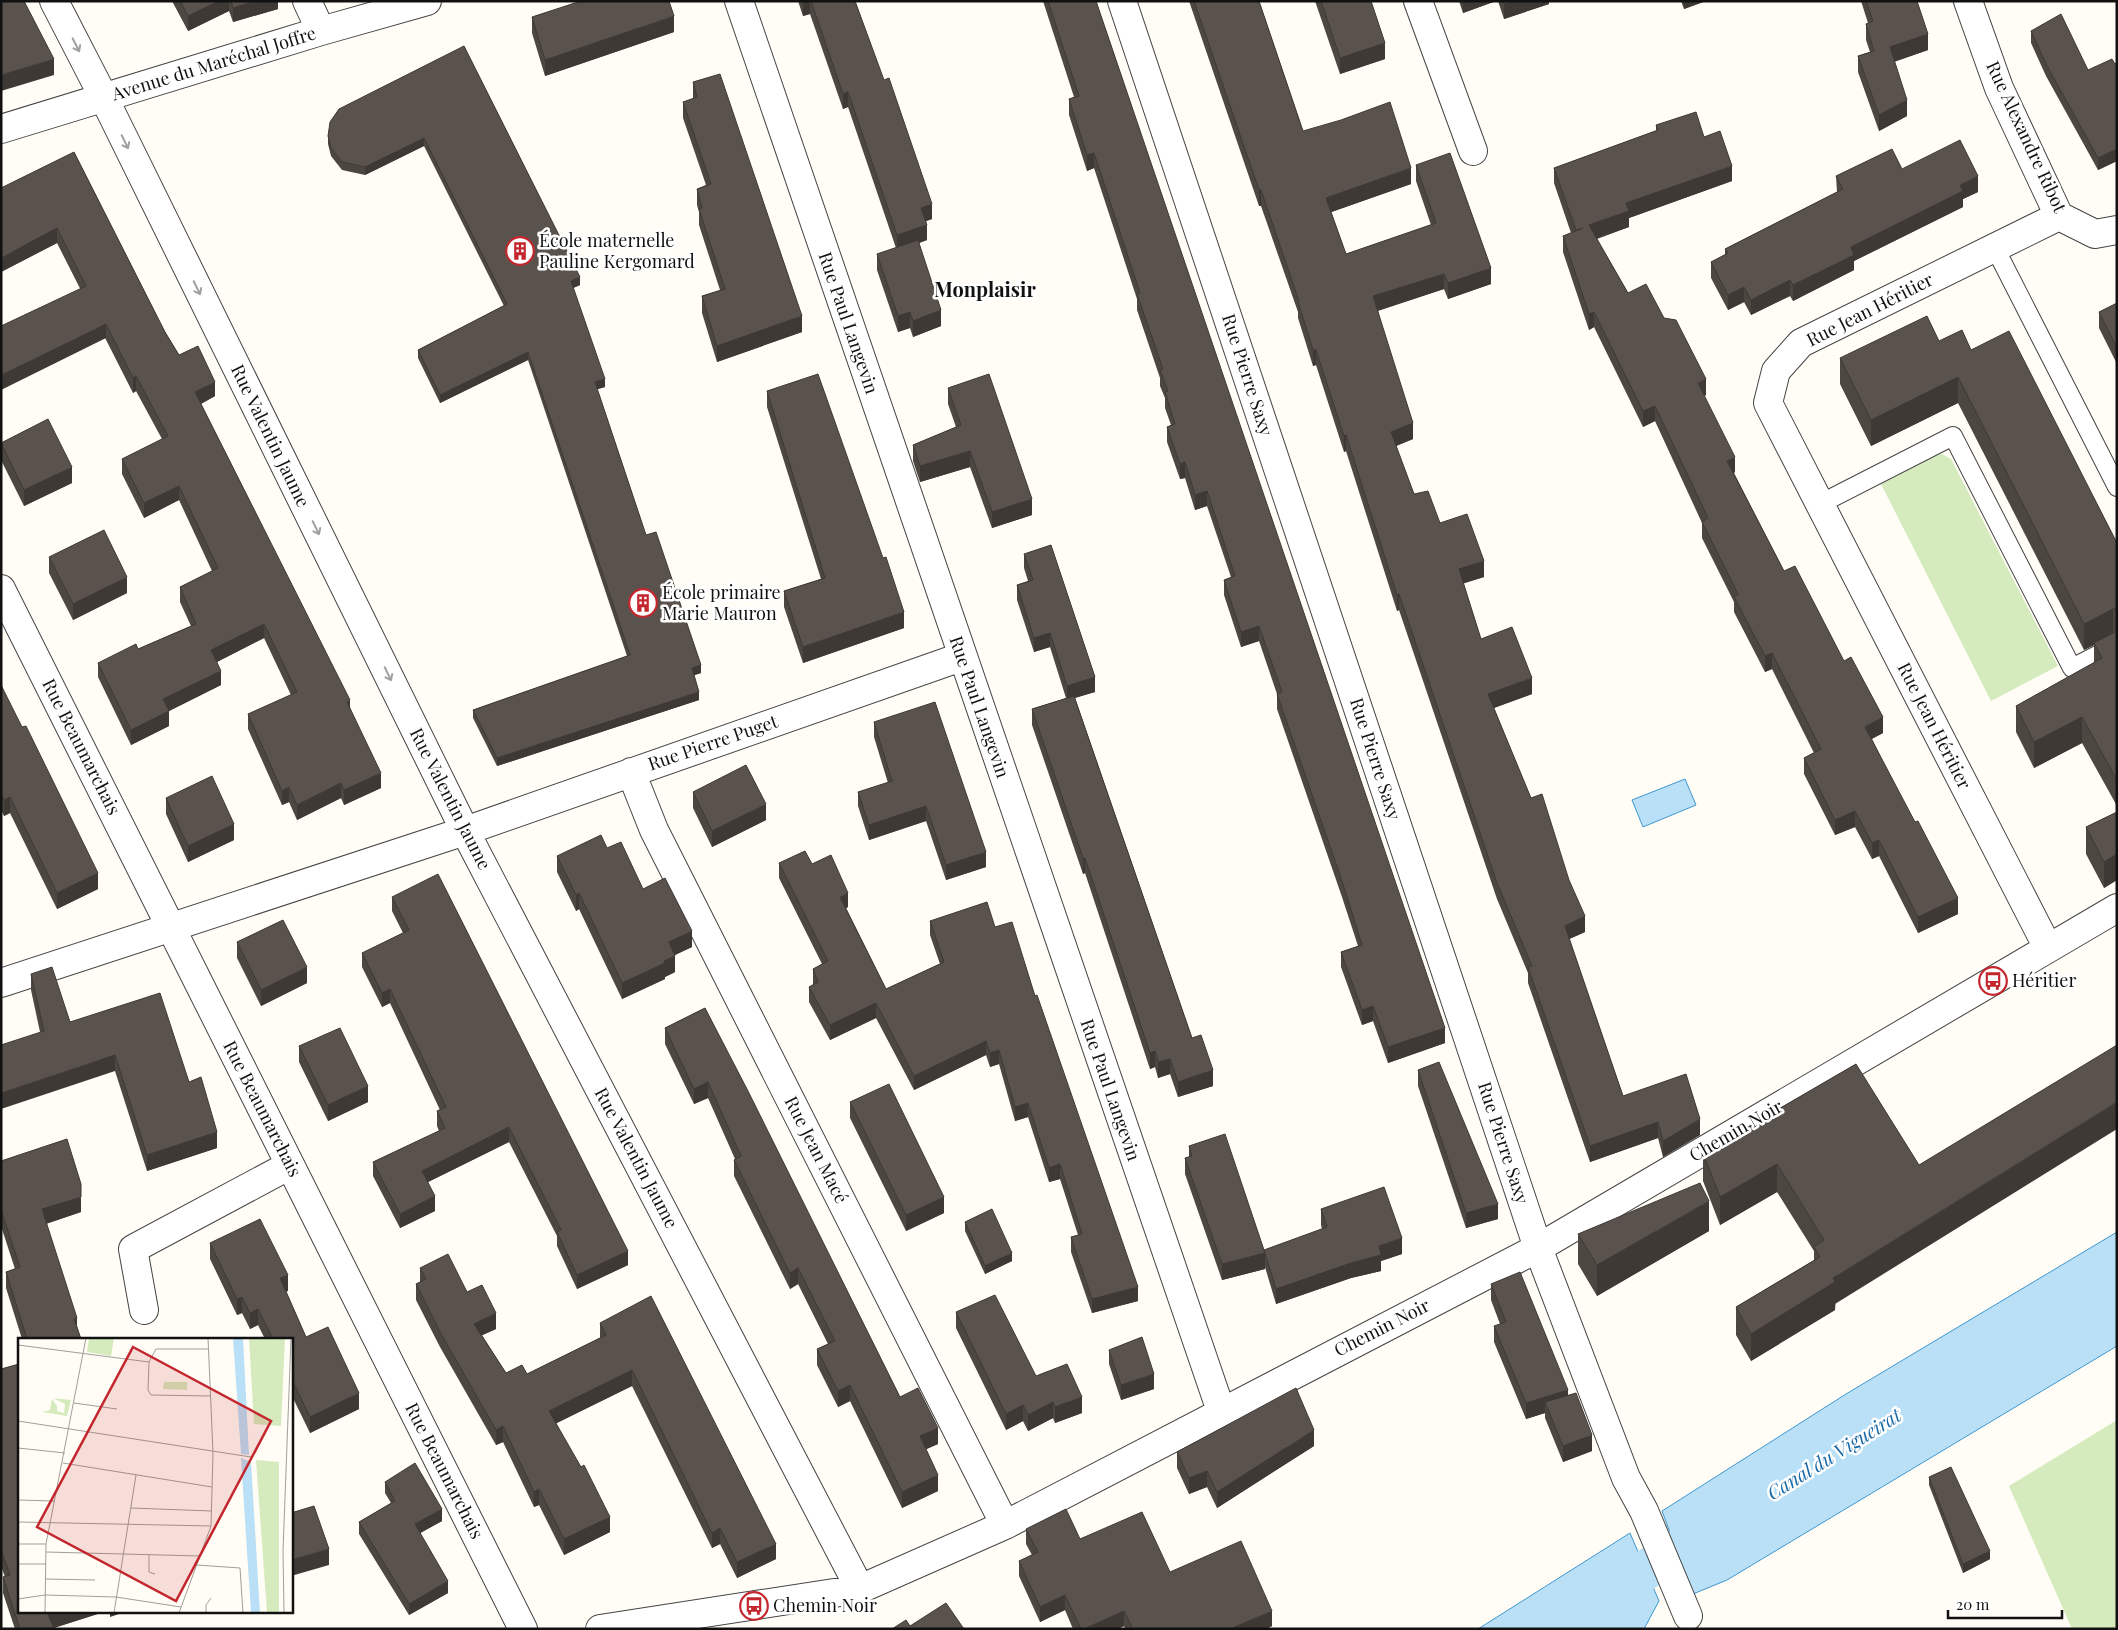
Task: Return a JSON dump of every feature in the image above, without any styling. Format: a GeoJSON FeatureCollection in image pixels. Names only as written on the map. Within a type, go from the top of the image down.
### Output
{"type":"FeatureCollection","features":[{"type":"Feature","properties":{"kind":"street","name":"Rue Valentin Jaume"},"geometry":{"type":"LineString","coordinates":[[54,1],[104,98],[465,830],[860,1589]]}},
{"type":"Feature","properties":{"kind":"street"},"geometry":{"type":"LineString","coordinates":[[306,1],[321,31]]}},
{"type":"Feature","properties":{"kind":"street","name":"Avenue du Maréchal Joffre"},"geometry":{"type":"LineString","coordinates":[[1,129],[321,31],[427,1]]}},
{"type":"Feature","properties":{"kind":"street","name":"Rue Paul Langevin"},"geometry":{"type":"LineString","coordinates":[[739,1],[961,657],[1221,1411]]}},
{"type":"Feature","properties":{"kind":"street","name":"Rue Pierre Saxy"},"geometry":{"type":"LineString","coordinates":[[1122,1],[1538,1248],[1626,1478],[1644,1511],[1688,1616]]}},
{"type":"Feature","properties":{"kind":"street"},"geometry":{"type":"LineString","coordinates":[[1418,1],[1473,151]]}},
{"type":"Feature","properties":{"kind":"street","name":"Rue Alexandre Ribot"},"geometry":{"type":"LineString","coordinates":[[1968,1],[1999,88],[2059,216],[2095,234],[2117,230]]}},
{"type":"Feature","properties":{"kind":"street","name":"Rue Jean Héritier"},"geometry":{"type":"LineString","coordinates":[[2048,948],[1768,402],[1776,371],[1801,343],[2059,216]]}},
{"type":"Feature","properties":{"kind":"street","name":"Rue Beaumarchais"},"geometry":{"type":"LineString","coordinates":[[1,589],[523,1629]]}},
{"type":"Feature","properties":{"kind":"street","name":"Rue Pierre Puget"},"geometry":{"type":"LineString","coordinates":[[1,984],[465,830],[961,657]]}},
{"type":"Feature","properties":{"kind":"street","name":"Rue Jean Macé"},"geometry":{"type":"LineString","coordinates":[[631,772],[654,830],[1005,1525]]}},
{"type":"Feature","properties":{"kind":"street","name":"Chemin Noir"},"geometry":{"type":"LineString","coordinates":[[600,1629],[860,1589],[1005,1525],[1221,1411],[1538,1248],[2117,908]]}},
{"type":"Feature","properties":{"kind":"street"},"geometry":{"type":"LineString","coordinates":[[144,1310],[133,1248],[290,1165]]}},
{"type":"Feature","properties":{"kind":"lane"},"geometry":{"type":"LineString","coordinates":[[1995,248],[2117,487]]}},
{"type":"Feature","properties":{"kind":"lane"},"geometry":{"type":"LineString","coordinates":[[1820,504],[1952,436],[2072,668],[2117,645]]}},
{"type":"Feature","properties":{"kind":"green space"},"geometry":{"type":"Polygon","coordinates":[[[1942,454],[1951,459],[2058,666],[1991,701],[1881,484],[1942,454]]]}},
{"type":"Feature","properties":{"kind":"green space"},"geometry":{"type":"Polygon","coordinates":[[[2117,1420],[2117,1629],[2072,1629],[2009,1486],[2117,1420]]]}},
{"type":"Feature","properties":{"kind":"water"},"geometry":{"type":"Polygon","coordinates":[[[1685,779],[1696,805],[1643,827],[1632,800],[1685,779]]]}},
{"type":"Feature","properties":{"kind":"water"},"geometry":{"type":"Polygon","coordinates":[[[2117,1232],[2117,1346],[1727,1580],[1693,1594],[1662,1511],[1846,1394],[2117,1232]]]}},
{"type":"Feature","properties":{"kind":"water"},"geometry":{"type":"Polygon","coordinates":[[[1630,1533],[1659,1601],[1644,1629],[1478,1629],[1630,1533]]]}},
{"type":"Feature","properties":{"kind":"building"},"geometry":{"type":"Polygon","coordinates":[[[1,1],[24,1],[54,59],[1,75],[1,1]]]}},
{"type":"Feature","properties":{"kind":"building"},"geometry":{"type":"Polygon","coordinates":[[[180,1],[219,1],[188,16],[180,1]]]}},
{"type":"Feature","properties":{"kind":"building"},"geometry":{"type":"Polygon","coordinates":[[[231,1],[255,1],[233,8],[231,1]]]}},
{"type":"Feature","properties":{"kind":"building"},"geometry":{"type":"Polygon","coordinates":[[[581,1],[669,1],[674,16],[545,60],[532,17],[581,1]]]}},
{"type":"Feature","properties":{"kind":"building"},"geometry":{"type":"Polygon","coordinates":[[[811,1],[855,1],[884,80],[889,78],[932,204],[921,208],[927,225],[897,235],[848,92],[843,94],[811,1]]]}},
{"type":"Feature","properties":{"kind":"building"},"geometry":{"type":"Polygon","coordinates":[[[1048,1],[1096,1],[1445,1028],[1388,1047],[1373,1006],[1362,1010],[1341,952],[1362,945],[1342,881],[1277,694],[1282,692],[1259,626],[1241,632],[1224,580],[1235,576],[1207,491],[1195,495],[1185,462],[1180,464],[1167,427],[1175,424],[1165,392],[1168,391],[1160,370],[1163,369],[1137,294],[1140,293],[1094,153],[1087,155],[1069,99],[1079,96],[1048,1]]]}},
{"type":"Feature","properties":{"kind":"building"},"geometry":{"type":"Polygon","coordinates":[[[1194,1],[1259,1],[1303,131],[1341,120],[1390,102],[1411,168],[1326,198],[1346,254],[1436,223],[1416,165],[1450,153],[1491,268],[1448,283],[1444,274],[1373,296],[1413,423],[1391,432],[1414,494],[1428,491],[1440,523],[1467,514],[1484,561],[1459,569],[1481,639],[1512,627],[1532,678],[1488,694],[1531,798],[1542,794],[1569,880],[1585,916],[1565,926],[1623,1096],[1686,1074],[1700,1119],[1663,1141],[1658,1122],[1590,1146],[1528,967],[1532,966],[1497,883],[1399,594],[1397,595],[1346,435],[1344,436],[1316,350],[1313,350],[1299,301],[1194,1]]]}},
{"type":"Feature","properties":{"kind":"building"},"geometry":{"type":"Polygon","coordinates":[[[1321,1],[1371,1],[1385,43],[1340,58],[1321,1]]]}},
{"type":"Feature","properties":{"kind":"building"},"geometry":{"type":"Polygon","coordinates":[[[1866,1],[1917,1],[1928,34],[1890,47],[1907,100],[1879,115],[1858,56],[1874,51],[1866,24],[1873,21],[1866,1]]]}},
{"type":"Feature","properties":{"kind":"building"},"geometry":{"type":"Polygon","coordinates":[[[2061,14],[2088,70],[2112,59],[2115,64],[2117,63],[2117,149],[2098,158],[2046,64],[2031,31],[2061,14]]]}},
{"type":"Feature","properties":{"kind":"building"},"geometry":{"type":"Polygon","coordinates":[[[464,46],[580,277],[571,281],[605,379],[595,382],[646,535],[656,532],[701,665],[692,668],[699,692],[497,758],[473,710],[630,655],[528,352],[440,395],[418,350],[507,304],[424,138],[365,167],[342,162],[331,148],[328,136],[330,122],[339,109],[464,46]]]}},
{"type":"Feature","properties":{"kind":"building"},"geometry":{"type":"Polygon","coordinates":[[[720,74],[802,316],[717,346],[702,296],[725,289],[699,209],[702,208],[697,189],[711,184],[683,102],[697,97],[693,82],[720,74]]]}},
{"type":"Feature","properties":{"kind":"building"},"geometry":{"type":"Polygon","coordinates":[[[1696,112],[1704,137],[1720,131],[1732,166],[1626,203],[1629,211],[1589,225],[1628,293],[1646,284],[1664,318],[1676,320],[1706,379],[1698,383],[1735,457],[1727,461],[1784,571],[1795,566],[1844,661],[1851,657],[1883,717],[1865,727],[1915,822],[1918,821],[1958,898],[1918,917],[1879,840],[1872,843],[1855,811],[1835,820],[1804,758],[1821,749],[1772,653],[1765,656],[1734,597],[1738,594],[1702,522],[1708,518],[1655,406],[1643,411],[1594,312],[1589,314],[1563,236],[1583,228],[1576,230],[1554,168],[1658,130],[1656,125],[1696,112]]]}},
{"type":"Feature","properties":{"kind":"building"},"geometry":{"type":"Polygon","coordinates":[[[1960,140],[1978,176],[1960,185],[1963,191],[1851,247],[1854,255],[1793,285],[1790,280],[1751,300],[1744,287],[1728,295],[1711,262],[1728,253],[1725,249],[1843,189],[1836,176],[1892,149],[1902,169],[1960,140]]]}},
{"type":"Feature","properties":{"kind":"building"},"geometry":{"type":"Polygon","coordinates":[[[74,152],[165,332],[179,355],[198,346],[215,382],[195,392],[350,700],[347,702],[381,773],[344,790],[341,783],[297,805],[289,787],[282,791],[248,714],[297,692],[264,624],[211,650],[221,671],[163,699],[169,711],[131,730],[98,663],[136,644],[138,649],[196,624],[180,587],[218,568],[179,486],[144,503],[122,459],[168,436],[136,376],[133,378],[106,324],[1,375],[1,326],[86,286],[57,228],[1,258],[1,188],[74,152]]]}},
{"type":"Feature","properties":{"kind":"building"},"geometry":{"type":"Polygon","coordinates":[[[918,240],[941,310],[913,321],[910,312],[898,316],[877,254],[918,240]]]}},
{"type":"Feature","properties":{"kind":"building"},"geometry":{"type":"Polygon","coordinates":[[[2117,303],[2117,348],[2099,312],[2117,303]]]}},
{"type":"Feature","properties":{"kind":"building"},"geometry":{"type":"Polygon","coordinates":[[[1927,316],[1939,341],[1962,330],[1971,350],[2009,331],[2117,543],[2117,609],[2113,609],[2084,624],[1958,377],[1871,420],[1840,358],[1927,316]]]}},
{"type":"Feature","properties":{"kind":"building"},"geometry":{"type":"Polygon","coordinates":[[[818,374],[883,558],[886,557],[904,612],[803,647],[784,591],[825,578],[767,391],[818,374]]]}},
{"type":"Feature","properties":{"kind":"building"},"geometry":{"type":"Polygon","coordinates":[[[989,374],[1032,499],[992,512],[970,451],[920,466],[913,445],[961,425],[948,388],[989,374]]]}},
{"type":"Feature","properties":{"kind":"building"},"geometry":{"type":"Polygon","coordinates":[[[48,419],[72,467],[24,490],[1,443],[48,419]]]}},
{"type":"Feature","properties":{"kind":"building"},"geometry":{"type":"Polygon","coordinates":[[[104,530],[127,577],[73,604],[49,557],[104,530]]]}},
{"type":"Feature","properties":{"kind":"building"},"geometry":{"type":"Polygon","coordinates":[[[1051,545],[1095,677],[1067,686],[1050,633],[1034,638],[1017,585],[1033,580],[1024,554],[1051,545]]]}},
{"type":"Feature","properties":{"kind":"building"},"geometry":{"type":"Polygon","coordinates":[[[2117,631],[2117,780],[2082,717],[2034,742],[2016,706],[2102,658],[2094,643],[2117,631]]]}},
{"type":"Feature","properties":{"kind":"building"},"geometry":{"type":"Polygon","coordinates":[[[1,685],[22,727],[26,726],[98,873],[57,893],[10,797],[4,800],[1,794],[1,685]]]}},
{"type":"Feature","properties":{"kind":"building"},"geometry":{"type":"Polygon","coordinates":[[[1074,696],[1192,1038],[1201,1035],[1213,1070],[1178,1082],[1170,1059],[1158,1062],[1155,1051],[1150,1053],[1085,858],[1083,858],[1032,709],[1074,696]]]}},
{"type":"Feature","properties":{"kind":"building"},"geometry":{"type":"Polygon","coordinates":[[[935,702],[986,852],[946,865],[926,806],[869,825],[858,792],[892,781],[874,722],[935,702]]]}},
{"type":"Feature","properties":{"kind":"building"},"geometry":{"type":"Polygon","coordinates":[[[746,765],[766,804],[712,831],[693,792],[746,765]]]}},
{"type":"Feature","properties":{"kind":"building"},"geometry":{"type":"Polygon","coordinates":[[[212,776],[234,824],[188,846],[166,798],[212,776]]]}},
{"type":"Feature","properties":{"kind":"building"},"geometry":{"type":"Polygon","coordinates":[[[2117,812],[2117,854],[2104,862],[2086,827],[2117,812]]]}},
{"type":"Feature","properties":{"kind":"building"},"geometry":{"type":"Polygon","coordinates":[[[601,835],[607,848],[621,842],[643,889],[665,878],[692,931],[669,942],[675,956],[664,961],[665,963],[622,983],[579,893],[576,895],[557,856],[601,835]]]}},
{"type":"Feature","properties":{"kind":"building"},"geometry":{"type":"Polygon","coordinates":[[[805,851],[812,864],[831,855],[848,893],[840,897],[886,989],[944,962],[930,921],[987,902],[995,927],[1012,922],[1035,996],[1037,995],[1138,1287],[1092,1299],[1071,1237],[1082,1234],[1060,1164],[1049,1168],[1028,1103],[1015,1107],[999,1050],[990,1053],[986,1041],[914,1076],[876,1003],[830,1025],[809,987],[818,982],[813,969],[828,961],[779,863],[805,851]]]}},
{"type":"Feature","properties":{"kind":"building"},"geometry":{"type":"Polygon","coordinates":[[[438,874],[628,1251],[577,1275],[557,1232],[561,1230],[509,1127],[422,1171],[435,1196],[400,1214],[373,1162],[445,1128],[437,1111],[446,1107],[390,989],[382,993],[362,953],[409,930],[392,897],[438,874]]]}},
{"type":"Feature","properties":{"kind":"building"},"geometry":{"type":"Polygon","coordinates":[[[283,920],[307,967],[261,990],[237,942],[283,920]]]}},
{"type":"Feature","properties":{"kind":"building"},"geometry":{"type":"Polygon","coordinates":[[[52,967],[70,1022],[160,993],[189,1082],[201,1077],[217,1132],[147,1155],[115,1055],[1,1093],[1,1045],[44,1031],[31,974],[52,967]]]}},
{"type":"Feature","properties":{"kind":"building"},"geometry":{"type":"Polygon","coordinates":[[[705,1008],[900,1397],[918,1388],[938,1428],[920,1436],[938,1475],[902,1492],[850,1385],[838,1391],[817,1349],[835,1341],[798,1268],[790,1273],[734,1160],[741,1156],[708,1082],[694,1089],[665,1028],[705,1008]]]}},
{"type":"Feature","properties":{"kind":"building"},"geometry":{"type":"Polygon","coordinates":[[[340,1028],[368,1086],[328,1105],[299,1046],[340,1028]]]}},
{"type":"Feature","properties":{"kind":"building"},"geometry":{"type":"Polygon","coordinates":[[[2117,1045],[2117,1102],[1833,1278],[1835,1282],[1751,1334],[1736,1307],[1820,1257],[1814,1247],[1824,1240],[1777,1164],[1720,1197],[1703,1153],[1856,1064],[1919,1165],[2117,1045]]]}},
{"type":"Feature","properties":{"kind":"building"},"geometry":{"type":"Polygon","coordinates":[[[1439,1062],[1498,1204],[1466,1213],[1418,1070],[1439,1062]]]}},
{"type":"Feature","properties":{"kind":"building"},"geometry":{"type":"Polygon","coordinates":[[[889,1084],[944,1197],[906,1215],[850,1102],[889,1084]]]}},
{"type":"Feature","properties":{"kind":"building"},"geometry":{"type":"Polygon","coordinates":[[[1225,1134],[1265,1253],[1222,1264],[1185,1158],[1192,1156],[1189,1146],[1225,1134]]]}},
{"type":"Feature","properties":{"kind":"building"},"geometry":{"type":"Polygon","coordinates":[[[67,1139],[81,1184],[81,1197],[42,1209],[77,1318],[74,1319],[81,1338],[27,1338],[6,1272],[20,1267],[1,1210],[1,1161],[67,1139]]]}},
{"type":"Feature","properties":{"kind":"building"},"geometry":{"type":"Polygon","coordinates":[[[1700,1183],[1709,1201],[1597,1265],[1578,1234],[1700,1183]]]}},
{"type":"Feature","properties":{"kind":"building"},"geometry":{"type":"Polygon","coordinates":[[[1384,1187],[1402,1238],[1379,1246],[1381,1255],[1351,1263],[1276,1289],[1264,1250],[1327,1227],[1321,1209],[1384,1187]]]}},
{"type":"Feature","properties":{"kind":"building"},"geometry":{"type":"Polygon","coordinates":[[[992,1209],[1012,1253],[985,1266],[965,1222],[992,1209]]]}},
{"type":"Feature","properties":{"kind":"building"},"geometry":{"type":"Polygon","coordinates":[[[260,1219],[288,1275],[280,1278],[306,1337],[328,1327],[359,1393],[310,1417],[292,1380],[292,1338],[272,1338],[258,1309],[250,1313],[242,1297],[237,1299],[210,1243],[260,1219]]]}},
{"type":"Feature","properties":{"kind":"building"},"geometry":{"type":"Polygon","coordinates":[[[448,1254],[467,1292],[482,1285],[496,1313],[474,1324],[506,1373],[522,1365],[527,1374],[606,1335],[600,1323],[651,1296],[776,1544],[737,1562],[720,1528],[712,1533],[632,1370],[549,1411],[581,1467],[584,1465],[610,1517],[564,1539],[539,1489],[534,1492],[503,1426],[496,1430],[440,1332],[416,1284],[426,1279],[420,1268],[448,1254]]]}},
{"type":"Feature","properties":{"kind":"building"},"geometry":{"type":"Polygon","coordinates":[[[1520,1272],[1568,1390],[1526,1403],[1494,1326],[1506,1322],[1491,1284],[1520,1272]]]}},
{"type":"Feature","properties":{"kind":"building"},"geometry":{"type":"Polygon","coordinates":[[[995,1295],[1036,1376],[1067,1364],[1082,1397],[1055,1407],[1053,1402],[1028,1415],[1023,1405],[1006,1414],[956,1312],[995,1295]]]}},
{"type":"Feature","properties":{"kind":"building"},"geometry":{"type":"Polygon","coordinates":[[[1142,1337],[1154,1374],[1121,1385],[1109,1350],[1142,1337]]]}},
{"type":"Feature","properties":{"kind":"building"},"geometry":{"type":"Polygon","coordinates":[[[18,1364],[18,1612],[53,1612],[48,1614],[54,1629],[20,1629],[3,1577],[10,1575],[1,1550],[1,1369],[18,1364]]]}},
{"type":"Feature","properties":{"kind":"building"},"geometry":{"type":"Polygon","coordinates":[[[1296,1388],[1314,1430],[1217,1492],[1207,1471],[1189,1478],[1177,1452],[1296,1388]]]}},
{"type":"Feature","properties":{"kind":"building"},"geometry":{"type":"Polygon","coordinates":[[[1576,1393],[1592,1435],[1563,1446],[1545,1402],[1576,1393]]]}},
{"type":"Feature","properties":{"kind":"building"},"geometry":{"type":"Polygon","coordinates":[[[415,1463],[442,1509],[415,1524],[448,1581],[409,1604],[359,1522],[395,1501],[385,1482],[415,1463]]]}},
{"type":"Feature","properties":{"kind":"building"},"geometry":{"type":"Polygon","coordinates":[[[1951,1467],[1990,1551],[1963,1564],[1929,1477],[1951,1467]]]}},
{"type":"Feature","properties":{"kind":"building"},"geometry":{"type":"Polygon","coordinates":[[[314,1506],[329,1549],[292,1560],[292,1513],[314,1506]]]}},
{"type":"Feature","properties":{"kind":"building"},"geometry":{"type":"Polygon","coordinates":[[[1066,1509],[1080,1539],[1142,1512],[1170,1572],[1241,1541],[1272,1611],[1230,1629],[1133,1629],[1124,1611],[1081,1629],[1065,1595],[1040,1607],[1019,1561],[1038,1552],[1026,1529],[1066,1509]]]}},
{"type":"Feature","properties":{"kind":"building"},"geometry":{"type":"Polygon","coordinates":[[[946,1603],[964,1629],[892,1629],[906,1620],[910,1626],[946,1603]]]}},
{"type":"Feature","properties":{"kind":"waterway","name":"Canal du Vigueirat"},"geometry":{"type":"LineString","coordinates":[[1551,1629],[1724,1521]]}},
{"type":"Feature","properties":{"kind":"place","name":"École maternelle Pauline Kergomard"},"geometry":{"type":"Point","coordinates":[520,251]}},
{"type":"Feature","properties":{"kind":"place","name":"École primaire Marie Mauron"},"geometry":{"type":"Point","coordinates":[643,603]}},
{"type":"Feature","properties":{"kind":"place","name":"Héritier"},"geometry":{"type":"Point","coordinates":[1993,981]}},
{"type":"Feature","properties":{"kind":"place","name":"Chemin Noir"},"geometry":{"type":"Point","coordinates":[754,1606]}},
{"type":"Feature","properties":{"kind":"district","name":"Monplaisir"},"geometry":{"type":"Point","coordinates":[985,290]}}]}
